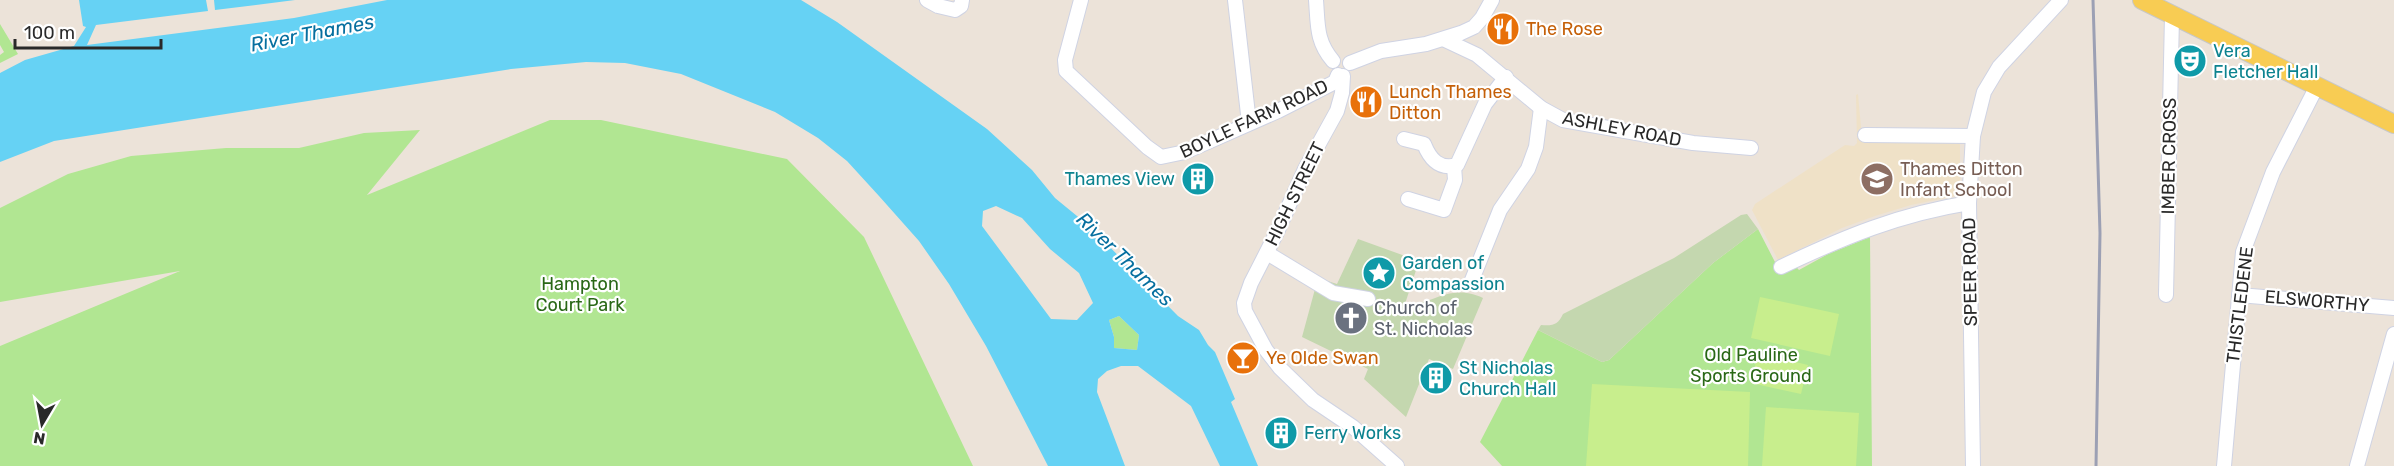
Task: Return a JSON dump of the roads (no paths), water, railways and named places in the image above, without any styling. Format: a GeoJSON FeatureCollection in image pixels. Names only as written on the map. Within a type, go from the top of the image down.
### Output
{"type":"FeatureCollection","features":[{"type":"Feature","properties":{"kind":"main road"},"geometry":{"type":"LineString","coordinates":[[2142,0],[2394,124]]}},
{"type":"Feature","properties":{"kind":"street"},"geometry":{"type":"LineString","coordinates":[[927,0],[938,6],[955,10],[961,6],[962,0]]}},
{"type":"Feature","properties":{"kind":"street","name":"BOYLE FARM ROAD"},"geometry":{"type":"LineString","coordinates":[[1081,0],[1064,67],[1161,157],[1169,158],[1185,152],[1249,123],[1335,82],[1340,75]]}},
{"type":"Feature","properties":{"kind":"street"},"geometry":{"type":"LineString","coordinates":[[1235,0],[1249,123]]}},
{"type":"Feature","properties":{"kind":"street"},"geometry":{"type":"LineString","coordinates":[[1316,0],[1319,39],[1322,48],[1333,61],[1332,68],[1340,75],[1350,71],[1350,63],[1346,58],[1341,57],[1333,61]]}},
{"type":"Feature","properties":{"kind":"street"},"geometry":{"type":"LineString","coordinates":[[1350,63],[1381,51],[1403,49],[1461,33],[1474,27],[1488,10],[1492,0]]}},
{"type":"Feature","properties":{"kind":"street","name":"SPEER ROAD"},"geometry":{"type":"LineString","coordinates":[[1973,466],[1969,202],[1972,136],[1984,92],[1999,67],[2061,0]]}},
{"type":"Feature","properties":{"kind":"street","name":"IMBER CROSS"},"geometry":{"type":"LineString","coordinates":[[2166,295],[2172,16]]}},
{"type":"Feature","properties":{"kind":"street"},"geometry":{"type":"LineString","coordinates":[[1474,27],[1474,51],[1477,55]]}},
{"type":"Feature","properties":{"kind":"street","name":"ASHLEY ROAD"},"geometry":{"type":"LineString","coordinates":[[1443,39],[1477,55],[1541,108],[1563,120],[1693,143],[1751,148]]}},
{"type":"Feature","properties":{"kind":"street","name":"HIGH STREET"},"geometry":{"type":"LineString","coordinates":[[1340,75],[1342,93],[1337,111],[1305,169],[1251,283],[1244,303],[1245,311],[1266,350],[1283,372],[1313,400],[1353,428],[1397,466]]}},
{"type":"Feature","properties":{"kind":"street"},"geometry":{"type":"LineString","coordinates":[[1408,199],[1444,210],[1455,180],[1454,166],[1462,157],[1485,104],[1506,77]]}},
{"type":"Feature","properties":{"kind":"street","name":"THISTLEDENE"},"geometry":{"type":"LineString","coordinates":[[2224,466],[2243,252],[2272,172],[2317,86]]}},
{"type":"Feature","properties":{"kind":"street"},"geometry":{"type":"LineString","coordinates":[[1472,280],[1500,210],[1528,169],[1536,147],[1541,108]]}},
{"type":"Feature","properties":{"kind":"street"},"geometry":{"type":"LineString","coordinates":[[1873,132],[1972,136]]}},
{"type":"Feature","properties":{"kind":"street"},"geometry":{"type":"LineString","coordinates":[[1404,139],[1424,144],[1429,157],[1434,162],[1454,166]]}},
{"type":"Feature","properties":{"kind":"street"},"geometry":{"type":"LineString","coordinates":[[1781,267],[1842,239],[1896,218],[1969,202]]}},
{"type":"Feature","properties":{"kind":"street"},"geometry":{"type":"LineString","coordinates":[[1267,253],[1333,293],[1368,299]]}},
{"type":"Feature","properties":{"kind":"street","name":"ELSWORTHY"},"geometry":{"type":"LineString","coordinates":[[2239,295],[2394,308]]}},
{"type":"Feature","properties":{"kind":"street"},"geometry":{"type":"LineString","coordinates":[[2356,466],[2394,334]]}},
{"type":"Feature","properties":{"kind":"water","name":"River Thames"},"geometry":{"type":"Polygon","coordinates":[[[79,0],[206,0],[208,11],[96,25],[87,45],[294,18],[387,0],[801,0],[837,22],[987,129],[1032,170],[1055,198],[1088,225],[1178,316],[1199,330],[1215,352],[1235,399],[1231,402],[1258,466],[1220,466],[1191,406],[1138,366],[1121,366],[1107,371],[1098,379],[1097,392],[1125,466],[1048,466],[986,346],[949,284],[919,241],[847,161],[818,138],[775,112],[681,74],[625,63],[586,62],[511,69],[54,141],[0,162],[0,73],[25,60],[74,46],[86,27],[83,26],[79,0]],[[996,206],[983,211],[982,226],[1051,319],[1077,320],[1093,303],[1079,273],[1050,249],[1022,218],[996,206]],[[1119,316],[1109,320],[1114,337],[1114,348],[1137,350],[1139,335],[1119,316]]]}},
{"type":"Feature","properties":{"kind":"water"},"geometry":{"type":"Polygon","coordinates":[[[214,0],[295,0],[215,10],[214,0]]]}},
{"type":"Feature","properties":{"kind":"railway"},"geometry":{"type":"LineString","coordinates":[[2093,0],[2100,233],[2096,466]]}},
{"type":"Feature","properties":{"kind":"place","name":"The Rose"},"geometry":{"type":"Point","coordinates":[1503,29]}},
{"type":"Feature","properties":{"kind":"place","name":"Vera Fletcher Hall"},"geometry":{"type":"Point","coordinates":[2190,61]}},
{"type":"Feature","properties":{"kind":"place","name":"Lunch Thames Ditton"},"geometry":{"type":"Point","coordinates":[1366,102]}},
{"type":"Feature","properties":{"kind":"place","name":"Thames View"},"geometry":{"type":"Point","coordinates":[1198,179]}},
{"type":"Feature","properties":{"kind":"place","name":"Thames Ditton Infant School"},"geometry":{"type":"Point","coordinates":[1877,179]}},
{"type":"Feature","properties":{"kind":"place","name":"Garden of Compassion"},"geometry":{"type":"Point","coordinates":[1379,273]}},
{"type":"Feature","properties":{"kind":"place","name":"Church of St. Nicholas"},"geometry":{"type":"Point","coordinates":[1351,318]}},
{"type":"Feature","properties":{"kind":"place","name":"Ye Olde Swan"},"geometry":{"type":"Point","coordinates":[1243,358]}},
{"type":"Feature","properties":{"kind":"place","name":"St Nicholas Church Hall"},"geometry":{"type":"Point","coordinates":[1436,378]}},
{"type":"Feature","properties":{"kind":"place","name":"Ferry Works"},"geometry":{"type":"Point","coordinates":[1281,433]}},
{"type":"Feature","properties":{"kind":"park label","name":"Hampton Court Park"},"geometry":{"type":"Point","coordinates":[580,294]}},
{"type":"Feature","properties":{"kind":"park label","name":"Old Pauline Sports Ground"},"geometry":{"type":"Point","coordinates":[1751,365]}}]}
